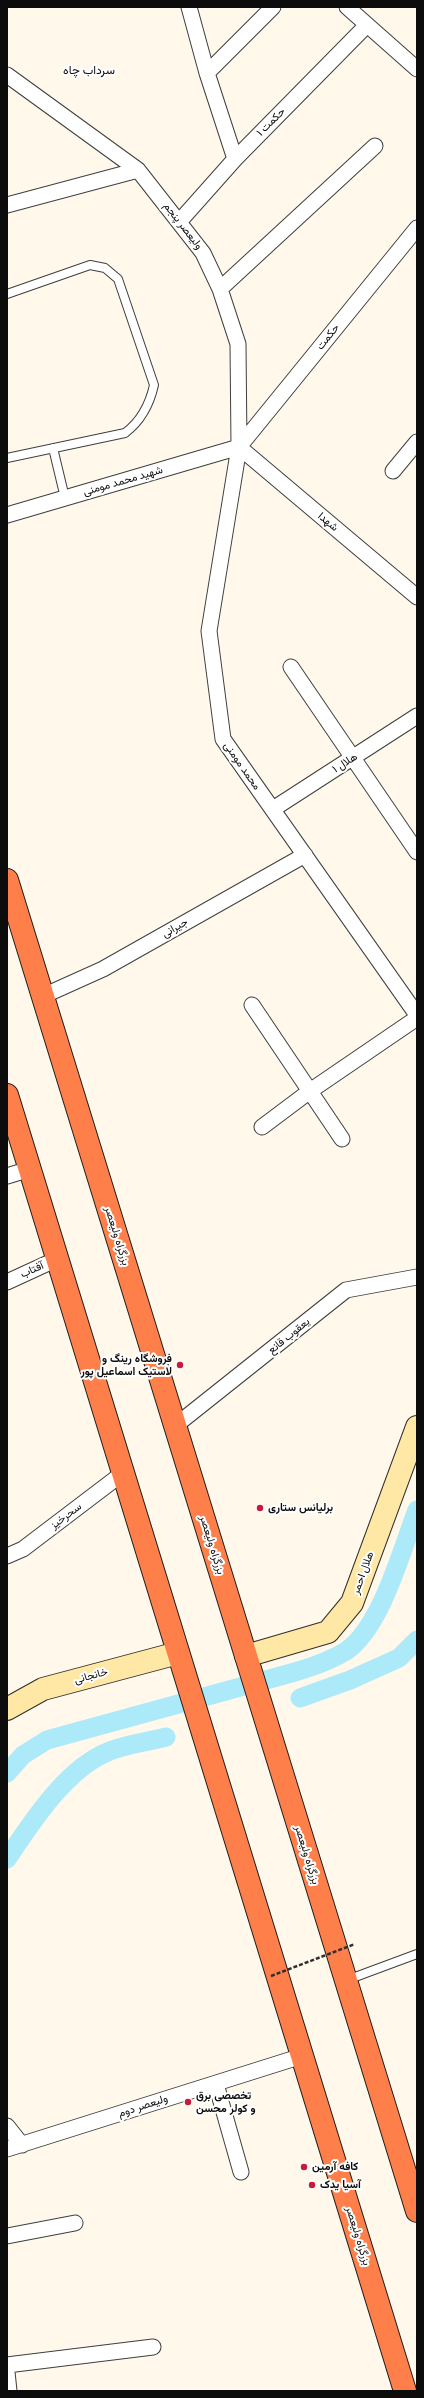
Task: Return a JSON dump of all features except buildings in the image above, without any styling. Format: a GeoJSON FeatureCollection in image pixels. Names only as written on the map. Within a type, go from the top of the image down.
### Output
{"type":"FeatureCollection","features":[{"type":"Feature","properties":{"kind":"highway","name":"بزرگراه ولیعصر"},"geometry":{"type":"LineString","coordinates":[[7,880],[417,2211]]}},
{"type":"Feature","properties":{"kind":"highway","name":"بزرگراه ولیعصر"},"geometry":{"type":"LineString","coordinates":[[7,1095],[405,2391]]}},
{"type":"Feature","properties":{"kind":"main road","name":"هلال احمر"},"geometry":{"type":"LineString","coordinates":[[246,1656],[328,1632],[352,1603],[417,1427]]}},
{"type":"Feature","properties":{"kind":"main road","name":"خانجانی"},"geometry":{"type":"LineString","coordinates":[[7,1709],[43,1689],[178,1653]]}},
{"type":"Feature","properties":{"kind":"street"},"geometry":{"type":"LineString","coordinates":[[189,7],[207,73],[235,159]]}},
{"type":"Feature","properties":{"kind":"street"},"geometry":{"type":"LineString","coordinates":[[207,73],[272,7]]}},
{"type":"Feature","properties":{"kind":"street"},"geometry":{"type":"LineString","coordinates":[[347,7],[417,69]]}},
{"type":"Feature","properties":{"kind":"street","name":"حکمت ۱"},"geometry":{"type":"LineString","coordinates":[[179,222],[235,159],[367,25]]}},
{"type":"Feature","properties":{"kind":"street","name":"ولیعصر پنجم"},"geometry":{"type":"LineString","coordinates":[[7,75],[138,170],[204,253],[220,288],[238,344],[239,447]]}},
{"type":"Feature","properties":{"kind":"street"},"geometry":{"type":"LineString","coordinates":[[220,288],[375,146]]}},
{"type":"Feature","properties":{"kind":"street"},"geometry":{"type":"LineString","coordinates":[[7,205],[138,170]]}},
{"type":"Feature","properties":{"kind":"street","name":"حکمت"},"geometry":{"type":"LineString","coordinates":[[239,447],[417,228]]}},
{"type":"Feature","properties":{"kind":"street"},"geometry":{"type":"LineString","coordinates":[[393,471],[417,442]]}},
{"type":"Feature","properties":{"kind":"street","name":"شهید محمد مومنی"},"geometry":{"type":"LineString","coordinates":[[7,515],[239,447]]}},
{"type":"Feature","properties":{"kind":"street","name":"شهدا"},"geometry":{"type":"LineString","coordinates":[[239,447],[417,597]]}},
{"type":"Feature","properties":{"kind":"street","name":"محمد مومنی"},"geometry":{"type":"LineString","coordinates":[[239,447],[209,631],[223,739],[417,1016]]}},
{"type":"Feature","properties":{"kind":"street"},"geometry":{"type":"LineString","coordinates":[[291,667],[417,852]]}},
{"type":"Feature","properties":{"kind":"street","name":"هلال ۱"},"geometry":{"type":"LineString","coordinates":[[273,809],[417,716]]}},
{"type":"Feature","properties":{"kind":"street","name":"جیرانی"},"geometry":{"type":"LineString","coordinates":[[43,996],[103,970],[305,855]]}},
{"type":"Feature","properties":{"kind":"street"},"geometry":{"type":"LineString","coordinates":[[252,1005],[342,1139]]}},
{"type":"Feature","properties":{"kind":"street"},"geometry":{"type":"LineString","coordinates":[[262,1127],[310,1091],[417,1016]]}},
{"type":"Feature","properties":{"kind":"street"},"geometry":{"type":"LineString","coordinates":[[7,1176],[30,1169]]}},
{"type":"Feature","properties":{"kind":"street","name":"آفتاب"},"geometry":{"type":"LineString","coordinates":[[7,1282],[57,1259]]}},
{"type":"Feature","properties":{"kind":"street","name":"یعقوب قانع"},"geometry":{"type":"LineString","coordinates":[[175,1426],[346,1290],[417,1277]]}},
{"type":"Feature","properties":{"kind":"street","name":"سحرخیز"},"geometry":{"type":"LineString","coordinates":[[7,1556],[23,1548],[123,1473]]}},
{"type":"Feature","properties":{"kind":"street","name":"ولیعصر دوم"},"geometry":{"type":"LineString","coordinates":[[7,2149],[302,2056]]}},
{"type":"Feature","properties":{"kind":"street"},"geometry":{"type":"LineString","coordinates":[[216,2084],[241,2172]]}},
{"type":"Feature","properties":{"kind":"street"},"geometry":{"type":"LineString","coordinates":[[7,2126],[22,2145]]}},
{"type":"Feature","properties":{"kind":"street"},"geometry":{"type":"LineString","coordinates":[[7,2236],[75,2223]]}},
{"type":"Feature","properties":{"kind":"street"},"geometry":{"type":"LineString","coordinates":[[7,2365],[153,2347]]}},
{"type":"Feature","properties":{"kind":"street"},"geometry":{"type":"LineString","coordinates":[[7,2372],[9,2391]]}},
{"type":"Feature","properties":{"kind":"lane"},"geometry":{"type":"LineString","coordinates":[[7,294],[90,265],[105,268],[118,279],[154,384],[150,401],[132,428],[125,433],[7,458]]}},
{"type":"Feature","properties":{"kind":"lane"},"geometry":{"type":"LineString","coordinates":[[53,448],[65,498]]}},
{"type":"Feature","properties":{"kind":"lane"},"geometry":{"type":"LineString","coordinates":[[346,1980],[417,1954]]}},
{"type":"Feature","properties":{"kind":"path"},"geometry":{"type":"LineString","coordinates":[[271,1976],[355,1944]]}},
{"type":"Feature","properties":{"kind":"waterway"},"geometry":{"type":"LineString","coordinates":[[7,1773],[23,1755],[47,1740],[295,1672],[334,1658],[346,1651],[358,1640],[370,1625],[380,1607],[397,1566],[417,1510]]}},
{"type":"Feature","properties":{"kind":"waterway"},"geometry":{"type":"LineString","coordinates":[[300,1698],[350,1680],[399,1658],[417,1640]]}},
{"type":"Feature","properties":{"kind":"waterway"},"geometry":{"type":"LineString","coordinates":[[7,1859],[39,1813],[65,1782],[79,1769],[110,1751],[166,1737]]}},
{"type":"Feature","properties":{"kind":"place","name":"فروشگاه رینگ و لاستیک اسماعیل پور"},"geometry":{"type":"Point","coordinates":[180,1365]}},
{"type":"Feature","properties":{"kind":"place","name":"برلیانس ستاری"},"geometry":{"type":"Point","coordinates":[260,1508]}},
{"type":"Feature","properties":{"kind":"place","name":"تخصصی برق و کولر محسن"},"geometry":{"type":"Point","coordinates":[188,2102]}},
{"type":"Feature","properties":{"kind":"place","name":"کافه آرمین"},"geometry":{"type":"Point","coordinates":[304,2167]}},
{"type":"Feature","properties":{"kind":"place","name":"آسیا یدک"},"geometry":{"type":"Point","coordinates":[312,2185]}},
{"type":"Feature","properties":{"kind":"district","name":"سرداب چاه"},"geometry":{"type":"Point","coordinates":[89,71]}}]}
